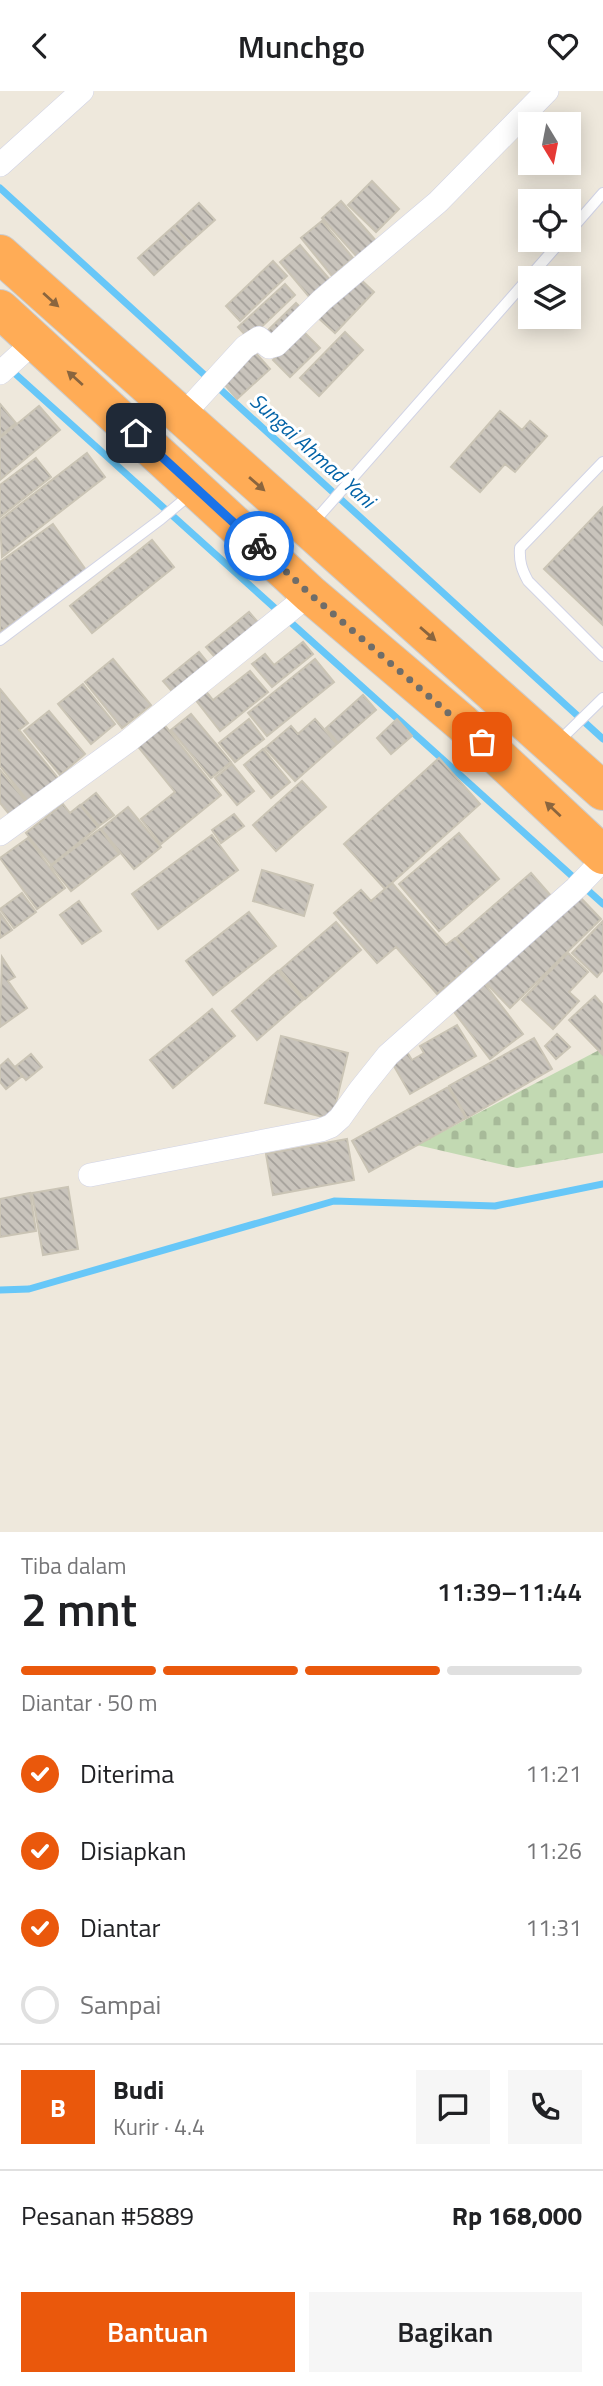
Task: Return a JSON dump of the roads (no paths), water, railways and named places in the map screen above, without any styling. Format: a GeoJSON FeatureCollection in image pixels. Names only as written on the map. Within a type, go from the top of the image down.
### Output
{"type":"FeatureCollection","features":[{"type":"Feature","properties":{"kind":"highway"},"geometry":{"type":"LineString","coordinates":[[0,254],[193,404],[229,459],[318,516],[494,692],[564,737],[602,788]]}},
{"type":"Feature","properties":{"kind":"highway"},"geometry":{"type":"LineString","coordinates":[[0,309],[12,362],[185,498],[293,608],[462,723],[592,870]]}},
{"type":"Feature","properties":{"kind":"highway"},"geometry":{"type":"LineString","coordinates":[[185,498],[229,459]]}},
{"type":"Feature","properties":{"kind":"highway"},"geometry":{"type":"LineString","coordinates":[[462,723],[494,692]]}},
{"type":"Feature","properties":{"kind":"street"},"geometry":{"type":"LineString","coordinates":[[0,165],[82,91]]}},
{"type":"Feature","properties":{"kind":"street"},"geometry":{"type":"LineString","coordinates":[[193,404],[245,348],[259,338],[269,347],[276,345],[322,300],[438,202],[547,91]]}},
{"type":"Feature","properties":{"kind":"street"},"geometry":{"type":"LineString","coordinates":[[0,834],[128,741],[293,608]]}},
{"type":"Feature","properties":{"kind":"street"},"geometry":{"type":"LineString","coordinates":[[90,1175],[331,1126],[388,1055],[592,870]]}},
{"type":"Feature","properties":{"kind":"lane"},"geometry":{"type":"LineString","coordinates":[[581,218],[603,193]]}},
{"type":"Feature","properties":{"kind":"lane"},"geometry":{"type":"LineString","coordinates":[[318,516],[551,252]]}},
{"type":"Feature","properties":{"kind":"lane"},"geometry":{"type":"LineString","coordinates":[[603,462],[520,548],[519,558],[521,569],[528,581],[603,656]]}},
{"type":"Feature","properties":{"kind":"lane"},"geometry":{"type":"LineString","coordinates":[[0,640],[185,498]]}},
{"type":"Feature","properties":{"kind":"lane"},"geometry":{"type":"LineString","coordinates":[[564,737],[603,698]]}},
{"type":"Feature","properties":{"kind":"waterway","name":"Sungai Ahmad Yani"},"geometry":{"type":"LineString","coordinates":[[0,188],[603,739]]}},
{"type":"Feature","properties":{"kind":"waterway","name":"Sungai Ahmad Yani"},"geometry":{"type":"LineString","coordinates":[[11,370],[603,904]]}},
{"type":"Feature","properties":{"kind":"waterway"},"geometry":{"type":"LineString","coordinates":[[0,1290],[29,1289],[334,1201],[495,1206],[603,1184]]}}]}
